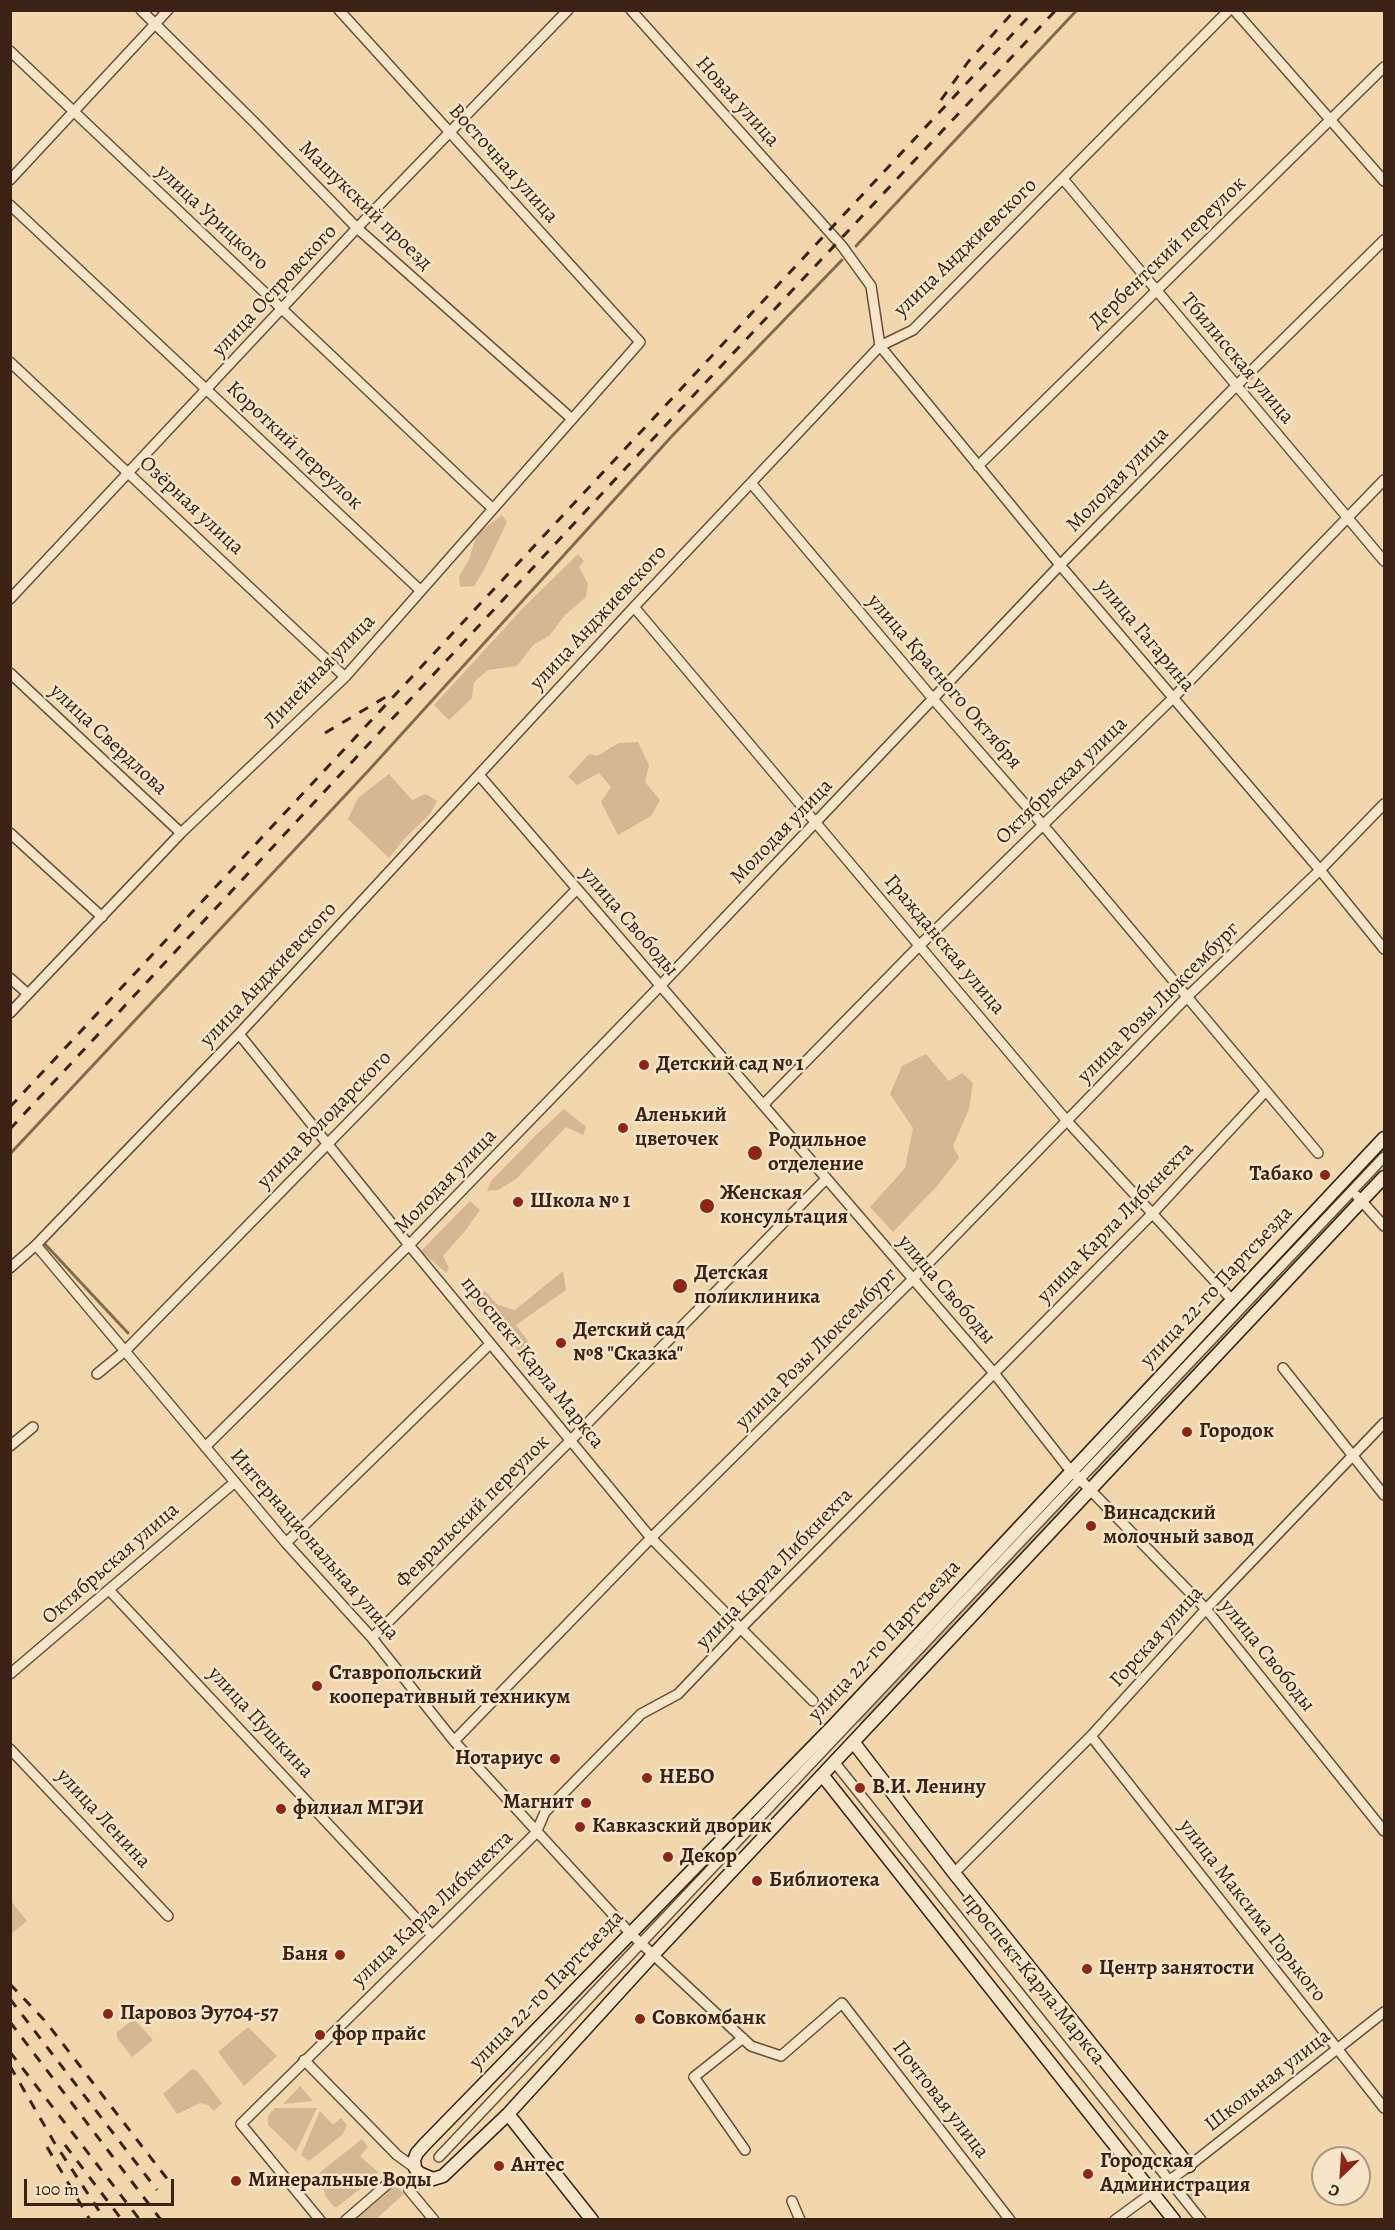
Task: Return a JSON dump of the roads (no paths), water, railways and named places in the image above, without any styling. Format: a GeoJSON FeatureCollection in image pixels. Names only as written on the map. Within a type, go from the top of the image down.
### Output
{"type":"FeatureCollection","features":[{"type":"Feature","properties":{"kind":"main road","name":"улица 22-го Партсъезда"},"geometry":{"type":"LineString","coordinates":[[420,2172],[414,2160],[425,2144],[1076,1474],[1233,1301],[1347,1186],[1384,1138]]}},
{"type":"Feature","properties":{"kind":"main road"},"geometry":{"type":"LineString","coordinates":[[420,2172],[443,2176],[508,2114],[653,1955],[1384,1177]]}},
{"type":"Feature","properties":{"kind":"main road","name":"проспект Карла Маркса"},"geometry":{"type":"LineString","coordinates":[[854,1743],[954,1873],[1189,2166]]}},
{"type":"Feature","properties":{"kind":"main road","name":"проспект Карла Маркса"},"geometry":{"type":"LineString","coordinates":[[823,1776],[1174,2220]]}},
{"type":"Feature","properties":{"kind":"main road"},"geometry":{"type":"LineString","coordinates":[[508,2114],[592,2220]]}},
{"type":"Feature","properties":{"kind":"street","name":"Машукский проезд"},"geometry":{"type":"LineString","coordinates":[[141,10],[357,228],[572,419]]}},
{"type":"Feature","properties":{"kind":"street"},"geometry":{"type":"LineString","coordinates":[[10,180],[168,10]]}},
{"type":"Feature","properties":{"kind":"street","name":"Восточная улица"},"geometry":{"type":"LineString","coordinates":[[339,10],[640,342]]}},
{"type":"Feature","properties":{"kind":"street","name":"улица Островского"},"geometry":{"type":"LineString","coordinates":[[10,599],[357,228],[568,10]]}},
{"type":"Feature","properties":{"kind":"street","name":"Новая улица"},"geometry":{"type":"LineString","coordinates":[[631,10],[842,246],[871,286],[880,346]]}},
{"type":"Feature","properties":{"kind":"street","name":"улица Анджиевского"},"geometry":{"type":"LineString","coordinates":[[10,1268],[36,1245],[239,1034],[634,607],[880,346],[913,330],[1229,10]]}},
{"type":"Feature","properties":{"kind":"street"},"geometry":{"type":"LineString","coordinates":[[1234,10],[1384,181]]}},
{"type":"Feature","properties":{"kind":"street","name":"улица Урицкого"},"geometry":{"type":"LineString","coordinates":[[10,51],[493,509]]}},
{"type":"Feature","properties":{"kind":"street","name":"Дербентский переулок"},"geometry":{"type":"LineString","coordinates":[[978,466],[1384,67]]}},
{"type":"Feature","properties":{"kind":"street","name":"Тбилисская улица"},"geometry":{"type":"LineString","coordinates":[[1063,179],[1384,561]]}},
{"type":"Feature","properties":{"kind":"street","name":"Короткий переулок"},"geometry":{"type":"LineString","coordinates":[[10,206],[208,389],[421,591]]}},
{"type":"Feature","properties":{"kind":"street","name":"Молодая улица"},"geometry":{"type":"LineString","coordinates":[[205,1448],[410,1245],[934,700],[1060,565],[1384,240]]}},
{"type":"Feature","properties":{"kind":"street","name":"Линейная улица"},"geometry":{"type":"LineString","coordinates":[[10,1013],[181,833],[345,677],[640,342]]}},
{"type":"Feature","properties":{"kind":"street","name":"улица Гагарина"},"geometry":{"type":"LineString","coordinates":[[880,346],[1060,565],[1320,870],[1384,949]]}},
{"type":"Feature","properties":{"kind":"street","name":"Озёрная улица"},"geometry":{"type":"LineString","coordinates":[[10,362],[345,677]]}},
{"type":"Feature","properties":{"kind":"street","name":"Октябрьская улица"},"geometry":{"type":"LineString","coordinates":[[763,1105],[920,945],[1173,698],[1384,480]]}},
{"type":"Feature","properties":{"kind":"street","name":"улица Красного Октября"},"geometry":{"type":"LineString","coordinates":[[751,483],[1188,996],[1318,1153]]}},
{"type":"Feature","properties":{"kind":"street","name":"Гражданская улица"},"geometry":{"type":"LineString","coordinates":[[634,607],[1067,1121],[1233,1301]]}},
{"type":"Feature","properties":{"kind":"street","name":"улица Свердлова"},"geometry":{"type":"LineString","coordinates":[[10,673],[181,833]]}},
{"type":"Feature","properties":{"kind":"street","name":"улица Свободы"},"geometry":{"type":"LineString","coordinates":[[479,775],[994,1373],[1076,1474],[1206,1609],[1384,1831]]}},
{"type":"Feature","properties":{"kind":"street","name":"улица Розы Люксембург"},"geometry":{"type":"LineString","coordinates":[[454,1741],[651,1538],[913,1279],[1188,996],[1320,870],[1384,804]]}},
{"type":"Feature","properties":{"kind":"street"},"geometry":{"type":"LineString","coordinates":[[10,834],[102,917]]}},
{"type":"Feature","properties":{"kind":"street","name":"улица Володарского"},"geometry":{"type":"LineString","coordinates":[[97,1374],[125,1351],[577,889]]}},
{"type":"Feature","properties":{"kind":"street"},"geometry":{"type":"LineString","coordinates":[[10,978],[28,994]]}},
{"type":"Feature","properties":{"kind":"street","name":"проспект Карла Маркса"},"geometry":{"type":"LineString","coordinates":[[239,1034],[490,1344],[651,1538],[813,1701]]}},
{"type":"Feature","properties":{"kind":"street","name":"улица Карла Либкнехта"},"geometry":{"type":"LineString","coordinates":[[320,2220],[241,2124],[536,1833],[545,1812],[641,1714],[678,1694],[1152,1214],[1266,1091]]}},
{"type":"Feature","properties":{"kind":"street"},"geometry":{"type":"LineString","coordinates":[[439,2157],[641,1944],[1076,1474],[1347,1186],[1384,1156]]}},
{"type":"Feature","properties":{"kind":"street","name":"Февральский переулок"},"geometry":{"type":"LineString","coordinates":[[372,1638],[570,1441],[826,1179]]}},
{"type":"Feature","properties":{"kind":"street"},"geometry":{"type":"LineString","coordinates":[[1347,1186],[1384,1226]]}},
{"type":"Feature","properties":{"kind":"street","name":"Интернациональная улица"},"geometry":{"type":"LineString","coordinates":[[36,1245],[286,1543],[372,1638],[454,1741],[536,1833],[641,1944],[751,2046],[782,2056],[842,2003]]}},
{"type":"Feature","properties":{"kind":"street"},"geometry":{"type":"LineString","coordinates":[[286,1543],[490,1344]]}},
{"type":"Feature","properties":{"kind":"street"},"geometry":{"type":"LineString","coordinates":[[1283,1368],[1384,1495]]}},
{"type":"Feature","properties":{"kind":"street","name":"Горская улица"},"geometry":{"type":"LineString","coordinates":[[954,1873],[1091,1736],[1206,1609],[1384,1423]]}},
{"type":"Feature","properties":{"kind":"street"},"geometry":{"type":"LineString","coordinates":[[10,1446],[33,1427]]}},
{"type":"Feature","properties":{"kind":"street","name":"Октябрьская улица"},"geometry":{"type":"LineString","coordinates":[[10,1674],[235,1482]]}},
{"type":"Feature","properties":{"kind":"street","name":"улица Пушкина"},"geometry":{"type":"LineString","coordinates":[[109,1590],[432,1935]]}},
{"type":"Feature","properties":{"kind":"street","name":"улица Максима Горького"},"geometry":{"type":"LineString","coordinates":[[1091,1736],[1384,2108]]}},
{"type":"Feature","properties":{"kind":"street","name":"улица Ленина"},"geometry":{"type":"LineString","coordinates":[[10,1749],[168,1916]]}},
{"type":"Feature","properties":{"kind":"street","name":"проспект Карла Маркса"},"geometry":{"type":"LineString","coordinates":[[835,1763],[1201,2220]]}},
{"type":"Feature","properties":{"kind":"street","name":"Почтовая улица"},"geometry":{"type":"LineString","coordinates":[[842,2003],[1010,2220]]}},
{"type":"Feature","properties":{"kind":"street","name":"Школьная улица"},"geometry":{"type":"LineString","coordinates":[[1115,2220],[1189,2166],[1384,2012]]}},
{"type":"Feature","properties":{"kind":"street"},"geometry":{"type":"LineString","coordinates":[[743,2038],[694,2077],[745,2150]]}},
{"type":"Feature","properties":{"kind":"street"},"geometry":{"type":"LineString","coordinates":[[304,2060],[420,2172],[409,2190],[434,2220]]}},
{"type":"Feature","properties":{"kind":"street"},"geometry":{"type":"LineString","coordinates":[[346,2220],[391,2181]]}},
{"type":"Feature","properties":{"kind":"street"},"geometry":{"type":"LineString","coordinates":[[792,2201],[800,2220]]}},
{"type":"Feature","properties":{"kind":"waterway"},"geometry":{"type":"LineString","coordinates":[[856,246],[1077,10]]}},
{"type":"Feature","properties":{"kind":"waterway"},"geometry":{"type":"LineString","coordinates":[[10,1154],[369,770],[672,436],[842,260]]}},
{"type":"Feature","properties":{"kind":"waterway"},"geometry":{"type":"LineString","coordinates":[[44,1243],[128,1333]]}},
{"type":"Feature","properties":{"kind":"railway"},"geometry":{"type":"LineString","coordinates":[[941,100],[968,62],[1015,10]]}},
{"type":"Feature","properties":{"kind":"railway"},"geometry":{"type":"LineString","coordinates":[[10,1107],[1035,10]]}},
{"type":"Feature","properties":{"kind":"railway"},"geometry":{"type":"LineString","coordinates":[[10,1129],[1056,10]]}},
{"type":"Feature","properties":{"kind":"railway"},"geometry":{"type":"LineString","coordinates":[[325,733],[389,695]]}},
{"type":"Feature","properties":{"kind":"railway"},"geometry":{"type":"LineString","coordinates":[[10,1984],[46,2022],[168,2180]]}},
{"type":"Feature","properties":{"kind":"railway"},"geometry":{"type":"LineString","coordinates":[[10,1999],[157,2190]]}},
{"type":"Feature","properties":{"kind":"railway"},"geometry":{"type":"LineString","coordinates":[[10,2022],[161,2220]]}},
{"type":"Feature","properties":{"kind":"railway"},"geometry":{"type":"LineString","coordinates":[[10,2052],[140,2220]]}},
{"type":"Feature","properties":{"kind":"railway"},"geometry":{"type":"LineString","coordinates":[[10,2066],[54,2142],[105,2220]]}},
{"type":"Feature","properties":{"kind":"railway"},"geometry":{"type":"LineString","coordinates":[[65,2145],[122,2220]]}},
{"type":"Feature","properties":{"kind":"railway"},"geometry":{"type":"LineString","coordinates":[[47,2147],[90,2220]]}},
{"type":"Feature","properties":{"kind":"place","name":"Детский сад № 1"},"geometry":{"type":"Point","coordinates":[644,1065]}},
{"type":"Feature","properties":{"kind":"place","name":"Аленький цветочек"},"geometry":{"type":"Point","coordinates":[623,1128]}},
{"type":"Feature","properties":{"kind":"place","name":"Родильное отделение"},"geometry":{"type":"Point","coordinates":[755,1153]}},
{"type":"Feature","properties":{"kind":"place","name":"Табако"},"geometry":{"type":"Point","coordinates":[1325,1175]}},
{"type":"Feature","properties":{"kind":"place","name":"Школа № 1"},"geometry":{"type":"Point","coordinates":[518,1202]}},
{"type":"Feature","properties":{"kind":"place","name":"Женская консультация"},"geometry":{"type":"Point","coordinates":[707,1206]}},
{"type":"Feature","properties":{"kind":"place","name":"Детская поликлиника"},"geometry":{"type":"Point","coordinates":[680,1286]}},
{"type":"Feature","properties":{"kind":"place","name":"Детский сад №8 \"Сказка\""},"geometry":{"type":"Point","coordinates":[561,1343]}},
{"type":"Feature","properties":{"kind":"place","name":"Городок"},"geometry":{"type":"Point","coordinates":[1187,1432]}},
{"type":"Feature","properties":{"kind":"place","name":"Винсадский молочный завод"},"geometry":{"type":"Point","coordinates":[1091,1526]}},
{"type":"Feature","properties":{"kind":"place","name":"Ставропольский кооперативный техникум"},"geometry":{"type":"Point","coordinates":[317,1686]}},
{"type":"Feature","properties":{"kind":"place","name":"Нотариус"},"geometry":{"type":"Point","coordinates":[555,1759]}},
{"type":"Feature","properties":{"kind":"place","name":"НЕБО"},"geometry":{"type":"Point","coordinates":[647,1778]}},
{"type":"Feature","properties":{"kind":"place","name":"В.И. Ленину"},"geometry":{"type":"Point","coordinates":[860,1788]}},
{"type":"Feature","properties":{"kind":"place","name":"Магнит"},"geometry":{"type":"Point","coordinates":[586,1803]}},
{"type":"Feature","properties":{"kind":"place","name":"филиал МГЭИ"},"geometry":{"type":"Point","coordinates":[281,1809]}},
{"type":"Feature","properties":{"kind":"place","name":"Кавказский дворик"},"geometry":{"type":"Point","coordinates":[580,1827]}},
{"type":"Feature","properties":{"kind":"place","name":"Декор"},"geometry":{"type":"Point","coordinates":[668,1857]}},
{"type":"Feature","properties":{"kind":"place","name":"Библиотека"},"geometry":{"type":"Point","coordinates":[757,1881]}},
{"type":"Feature","properties":{"kind":"place","name":"Баня"},"geometry":{"type":"Point","coordinates":[340,1955]}},
{"type":"Feature","properties":{"kind":"place","name":"Центр занятости"},"geometry":{"type":"Point","coordinates":[1087,1969]}},
{"type":"Feature","properties":{"kind":"place","name":"Паровоз Эу704-57"},"geometry":{"type":"Point","coordinates":[108,2014]}},
{"type":"Feature","properties":{"kind":"place","name":"Совкомбанк"},"geometry":{"type":"Point","coordinates":[640,2019]}},
{"type":"Feature","properties":{"kind":"place","name":"фор прайс"},"geometry":{"type":"Point","coordinates":[320,2035]}},
{"type":"Feature","properties":{"kind":"place","name":"Антес"},"geometry":{"type":"Point","coordinates":[499,2166]}},
{"type":"Feature","properties":{"kind":"place","name":"Городская Администрация"},"geometry":{"type":"Point","coordinates":[1088,2174]}},
{"type":"Feature","properties":{"kind":"place","name":"Минеральные Воды"},"geometry":{"type":"Point","coordinates":[236,2181]}}]}
